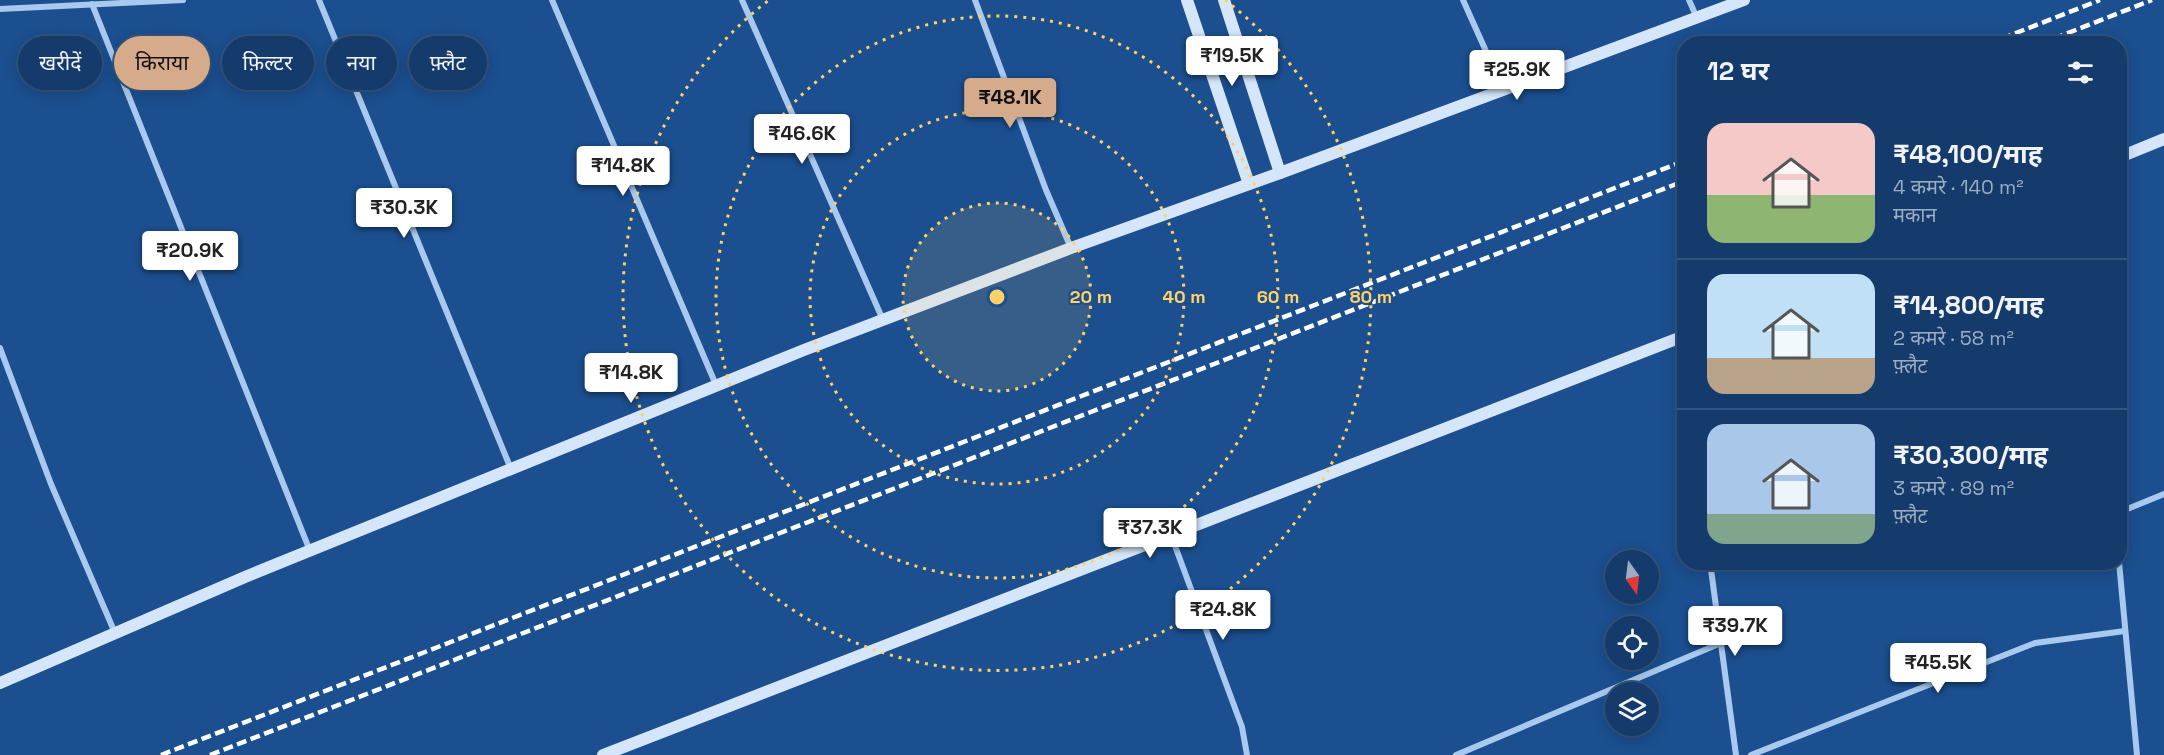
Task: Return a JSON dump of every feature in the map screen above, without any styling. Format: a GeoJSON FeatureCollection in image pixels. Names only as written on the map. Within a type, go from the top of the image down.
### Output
{"type":"FeatureCollection","features":[{"type":"Feature","properties":{"kind":"street"},"geometry":{"type":"LineString","coordinates":[[0,9],[183,0]]}},
{"type":"Feature","properties":{"kind":"street"},"geometry":{"type":"LineString","coordinates":[[319,0],[511,469]]}},
{"type":"Feature","properties":{"kind":"street"},"geometry":{"type":"LineString","coordinates":[[552,0],[716,386]]}},
{"type":"Feature","properties":{"kind":"street"},"geometry":{"type":"LineString","coordinates":[[742,0],[883,320]]}},
{"type":"Feature","properties":{"kind":"street"},"geometry":{"type":"LineString","coordinates":[[975,0],[1046,190],[1071,248]]}},
{"type":"Feature","properties":{"kind":"street"},"geometry":{"type":"LineString","coordinates":[[1187,0],[1249,184]]}},
{"type":"Feature","properties":{"kind":"street"},"geometry":{"type":"LineString","coordinates":[[1224,0],[1280,173]]}},
{"type":"Feature","properties":{"kind":"street"},"geometry":{"type":"LineString","coordinates":[[1463,0],[1503,90]]}},
{"type":"Feature","properties":{"kind":"street"},"geometry":{"type":"LineString","coordinates":[[1689,0],[1696,18]]}},
{"type":"Feature","properties":{"kind":"street"},"geometry":{"type":"LineString","coordinates":[[0,683],[310,551],[883,320],[1071,248],[1280,173],[1744,0]]}},
{"type":"Feature","properties":{"kind":"street"},"geometry":{"type":"LineString","coordinates":[[92,4],[310,551]]}},
{"type":"Feature","properties":{"kind":"street"},"geometry":{"type":"LineString","coordinates":[[2127,154],[2164,139]]}},
{"type":"Feature","properties":{"kind":"street"},"geometry":{"type":"LineString","coordinates":[[603,755],[1677,340]]}},
{"type":"Feature","properties":{"kind":"street"},"geometry":{"type":"LineString","coordinates":[[0,348],[51,484],[115,634]]}},
{"type":"Feature","properties":{"kind":"street"},"geometry":{"type":"LineString","coordinates":[[2127,509],[2164,494]]}},
{"type":"Feature","properties":{"kind":"street"},"geometry":{"type":"LineString","coordinates":[[1171,534],[1242,727],[1247,755]]}},
{"type":"Feature","properties":{"kind":"street"},"geometry":{"type":"LineString","coordinates":[[1711,570],[1736,755]]}},
{"type":"Feature","properties":{"kind":"street"},"geometry":{"type":"LineString","coordinates":[[2120,570],[2137,755]]}},
{"type":"Feature","properties":{"kind":"street"},"geometry":{"type":"LineString","coordinates":[[1751,755],[2035,643],[2125,631]]}},
{"type":"Feature","properties":{"kind":"street"},"geometry":{"type":"LineString","coordinates":[[1456,755],[1721,643]]}},
{"type":"Feature","properties":{"kind":"railway"},"geometry":{"type":"LineString","coordinates":[[2008,36],[2100,0]]}},
{"type":"Feature","properties":{"kind":"railway"},"geometry":{"type":"LineString","coordinates":[[2060,36],[2152,0]]}},
{"type":"Feature","properties":{"kind":"railway"},"geometry":{"type":"LineString","coordinates":[[161,755],[1677,164]]}},
{"type":"Feature","properties":{"kind":"railway"},"geometry":{"type":"LineString","coordinates":[[210,755],[1677,184]]}}]}
